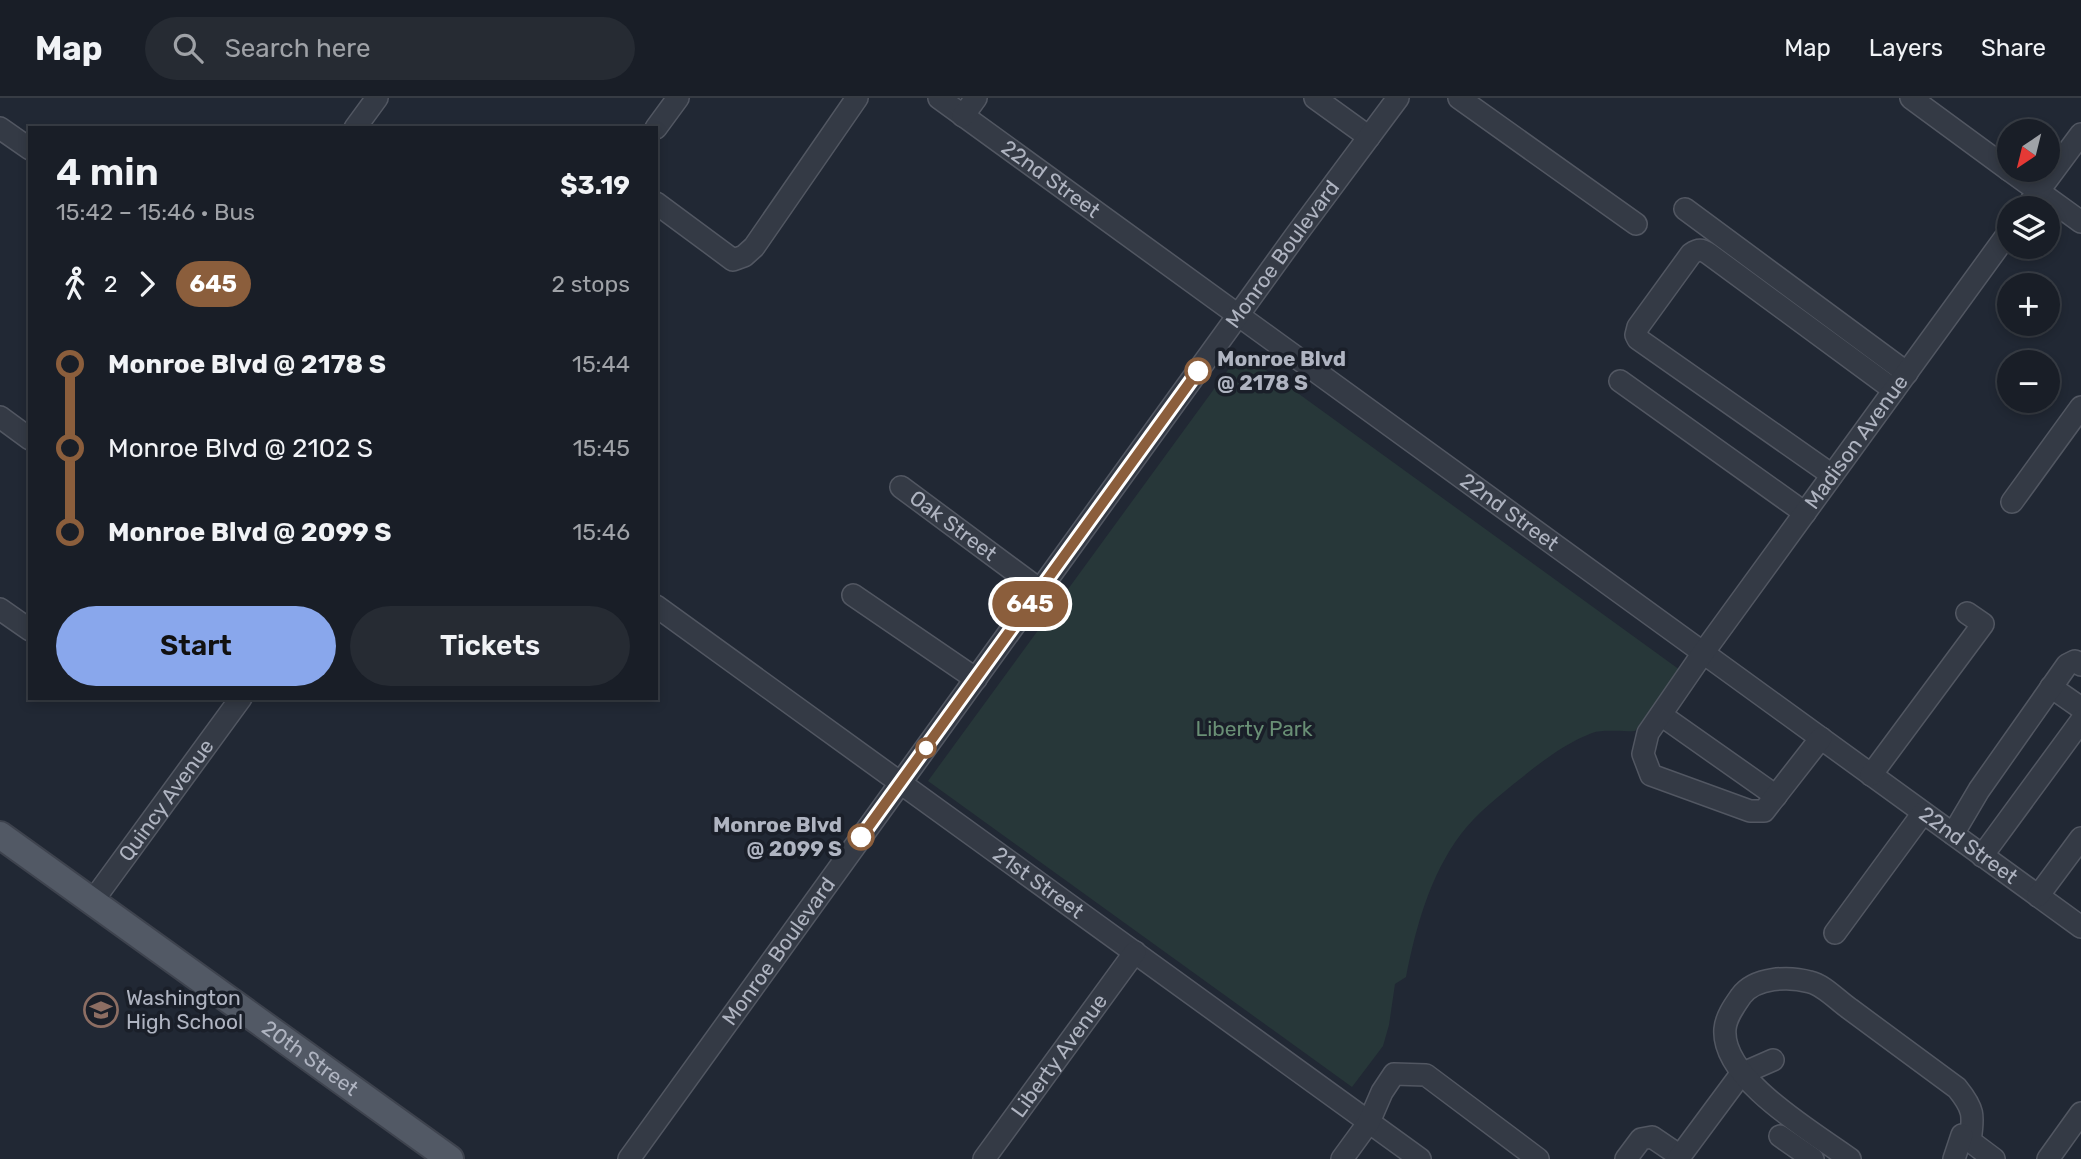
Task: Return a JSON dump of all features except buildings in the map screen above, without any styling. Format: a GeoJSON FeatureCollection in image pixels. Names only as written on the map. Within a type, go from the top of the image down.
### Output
{"type":"FeatureCollection","features":[{"type":"Feature","properties":{"kind":"main road","name":"20th Street"},"geometry":{"type":"LineString","coordinates":[[0,835],[450,1159]]}},
{"type":"Feature","properties":{"kind":"street"},"geometry":{"type":"LineString","coordinates":[[356,126],[377,98]]}},
{"type":"Feature","properties":{"kind":"street"},"geometry":{"type":"LineString","coordinates":[[657,126],[678,98]]}},
{"type":"Feature","properties":{"kind":"street"},"geometry":{"type":"LineString","coordinates":[[658,204],[733,260],[744,256],[754,247],[793,193],[858,98]]}},
{"type":"Feature","properties":{"kind":"street","name":"22nd Street"},"geometry":{"type":"LineString","coordinates":[[939,98],[969,107],[1238,316],[2081,927]]}},
{"type":"Feature","properties":{"kind":"street"},"geometry":{"type":"LineString","coordinates":[[1315,98],[1369,137]]}},
{"type":"Feature","properties":{"kind":"street","name":"Monroe Boulevard"},"geometry":{"type":"LineString","coordinates":[[629,1159],[1398,98]]}},
{"type":"Feature","properties":{"kind":"street"},"geometry":{"type":"LineString","coordinates":[[1459,98],[1636,224]]}},
{"type":"Feature","properties":{"kind":"street"},"geometry":{"type":"LineString","coordinates":[[1911,98],[1997,161]]}},
{"type":"Feature","properties":{"kind":"street"},"geometry":{"type":"LineString","coordinates":[[0,128],[28,148]]}},
{"type":"Feature","properties":{"kind":"street"},"geometry":{"type":"LineString","coordinates":[[2035,196],[2081,134]]}},
{"type":"Feature","properties":{"kind":"street"},"geometry":{"type":"LineString","coordinates":[[2018,182],[2029,196]]}},
{"type":"Feature","properties":{"kind":"street"},"geometry":{"type":"LineString","coordinates":[[1685,209],[1900,381]]}},
{"type":"Feature","properties":{"kind":"street"},"geometry":{"type":"LineString","coordinates":[[2060,213],[2081,222]]}},
{"type":"Feature","properties":{"kind":"street","name":"Madison Avenue"},"geometry":{"type":"LineString","coordinates":[[1776,796],[1764,811],[1750,811],[1651,775],[1643,754],[1648,733],[1703,653],[1997,248]]}},
{"type":"Feature","properties":{"kind":"street"},"geometry":{"type":"LineString","coordinates":[[1832,475],[1638,339],[1638,327],[1683,264],[1696,250],[1703,250],[1900,381]]}},
{"type":"Feature","properties":{"kind":"street"},"geometry":{"type":"LineString","coordinates":[[1620,381],[1805,513]]}},
{"type":"Feature","properties":{"kind":"street"},"geometry":{"type":"LineString","coordinates":[[2012,502],[2081,407]]}},
{"type":"Feature","properties":{"kind":"street"},"geometry":{"type":"LineString","coordinates":[[0,417],[28,438]]}},
{"type":"Feature","properties":{"kind":"street","name":"Oak Street"},"geometry":{"type":"LineString","coordinates":[[901,486],[1040,590]]}},
{"type":"Feature","properties":{"kind":"street"},"geometry":{"type":"LineString","coordinates":[[853,595],[976,679]]}},
{"type":"Feature","properties":{"kind":"street","name":"21st Street"},"geometry":{"type":"LineString","coordinates":[[658,607],[1420,1159]]}},
{"type":"Feature","properties":{"kind":"street"},"geometry":{"type":"LineString","coordinates":[[0,609],[28,629]]}},
{"type":"Feature","properties":{"kind":"street"},"geometry":{"type":"LineString","coordinates":[[1871,775],[1983,624],[1967,613]]}},
{"type":"Feature","properties":{"kind":"street"},"geometry":{"type":"LineString","coordinates":[[1953,834],[1979,790],[2067,665],[2075,661],[2081,665]]}},
{"type":"Feature","properties":{"kind":"street"},"geometry":{"type":"LineString","coordinates":[[2052,687],[2081,708]]}},
{"type":"Feature","properties":{"kind":"street","name":"Quincy Avenue"},"geometry":{"type":"LineString","coordinates":[[92,902],[240,700]]}},
{"type":"Feature","properties":{"kind":"street"},"geometry":{"type":"LineString","coordinates":[[1661,715],[1776,796],[1821,738]]}},
{"type":"Feature","properties":{"kind":"street"},"geometry":{"type":"LineString","coordinates":[[1982,856],[2081,721]]}},
{"type":"Feature","properties":{"kind":"street"},"geometry":{"type":"LineString","coordinates":[[1835,933],[1923,813]]}},
{"type":"Feature","properties":{"kind":"street"},"geometry":{"type":"LineString","coordinates":[[2038,896],[2081,838]]}},
{"type":"Feature","properties":{"kind":"street","name":"Liberty Avenue"},"geometry":{"type":"LineString","coordinates":[[984,1159],[1135,952]]}},
{"type":"Feature","properties":{"kind":"street"},"geometry":{"type":"LineString","coordinates":[[1850,1159],[1769,1100],[1741,1074],[1728,1053],[1725,1029],[1731,1010],[1744,992],[1759,982],[1776,979],[1813,982],[1957,1088],[1969,1102],[1974,1117],[1970,1141],[1994,1159]]}},
{"type":"Feature","properties":{"kind":"street"},"geometry":{"type":"LineString","coordinates":[[1626,1159],[1641,1139],[1652,1137],[1679,1158],[1741,1074],[1773,1060]]}},
{"type":"Feature","properties":{"kind":"street"},"geometry":{"type":"LineString","coordinates":[[1342,1159],[1369,1122],[1394,1074],[1426,1075],[1538,1159]]}},
{"type":"Feature","properties":{"kind":"street"},"geometry":{"type":"LineString","coordinates":[[2048,1159],[2081,1113]]}},
{"type":"Feature","properties":{"kind":"street"},"geometry":{"type":"LineString","coordinates":[[1954,1159],[1962,1135]]}},
{"type":"Feature","properties":{"kind":"street"},"geometry":{"type":"LineString","coordinates":[[1780,1136],[1813,1159]]}},
{"type":"Feature","properties":{"kind":"green space","name":"Liberty Park"},"geometry":{"type":"Polygon","coordinates":[[[1241,352],[1680,670],[1635,731],[1597,732],[1564,747],[1497,798],[1461,834],[1441,867],[1426,902],[1406,977],[1395,984],[1383,1046],[1352,1087],[928,781],[1241,352]]]}},
{"type":"Feature","properties":{"kind":"bus line","name":"645"},"geometry":{"type":"LineString","coordinates":[[861,837],[1198,371]]}},
{"type":"Feature","properties":{"kind":"place","name":"Monroe Blvd @ 2178 S"},"geometry":{"type":"Point","coordinates":[1198,371]}},
{"type":"Feature","properties":{"kind":"place","name":"Monroe Blvd @ 2099 S"},"geometry":{"type":"Point","coordinates":[861,837]}},
{"type":"Feature","properties":{"kind":"place","name":"Washington High School"},"geometry":{"type":"Point","coordinates":[101,1010]}}]}
